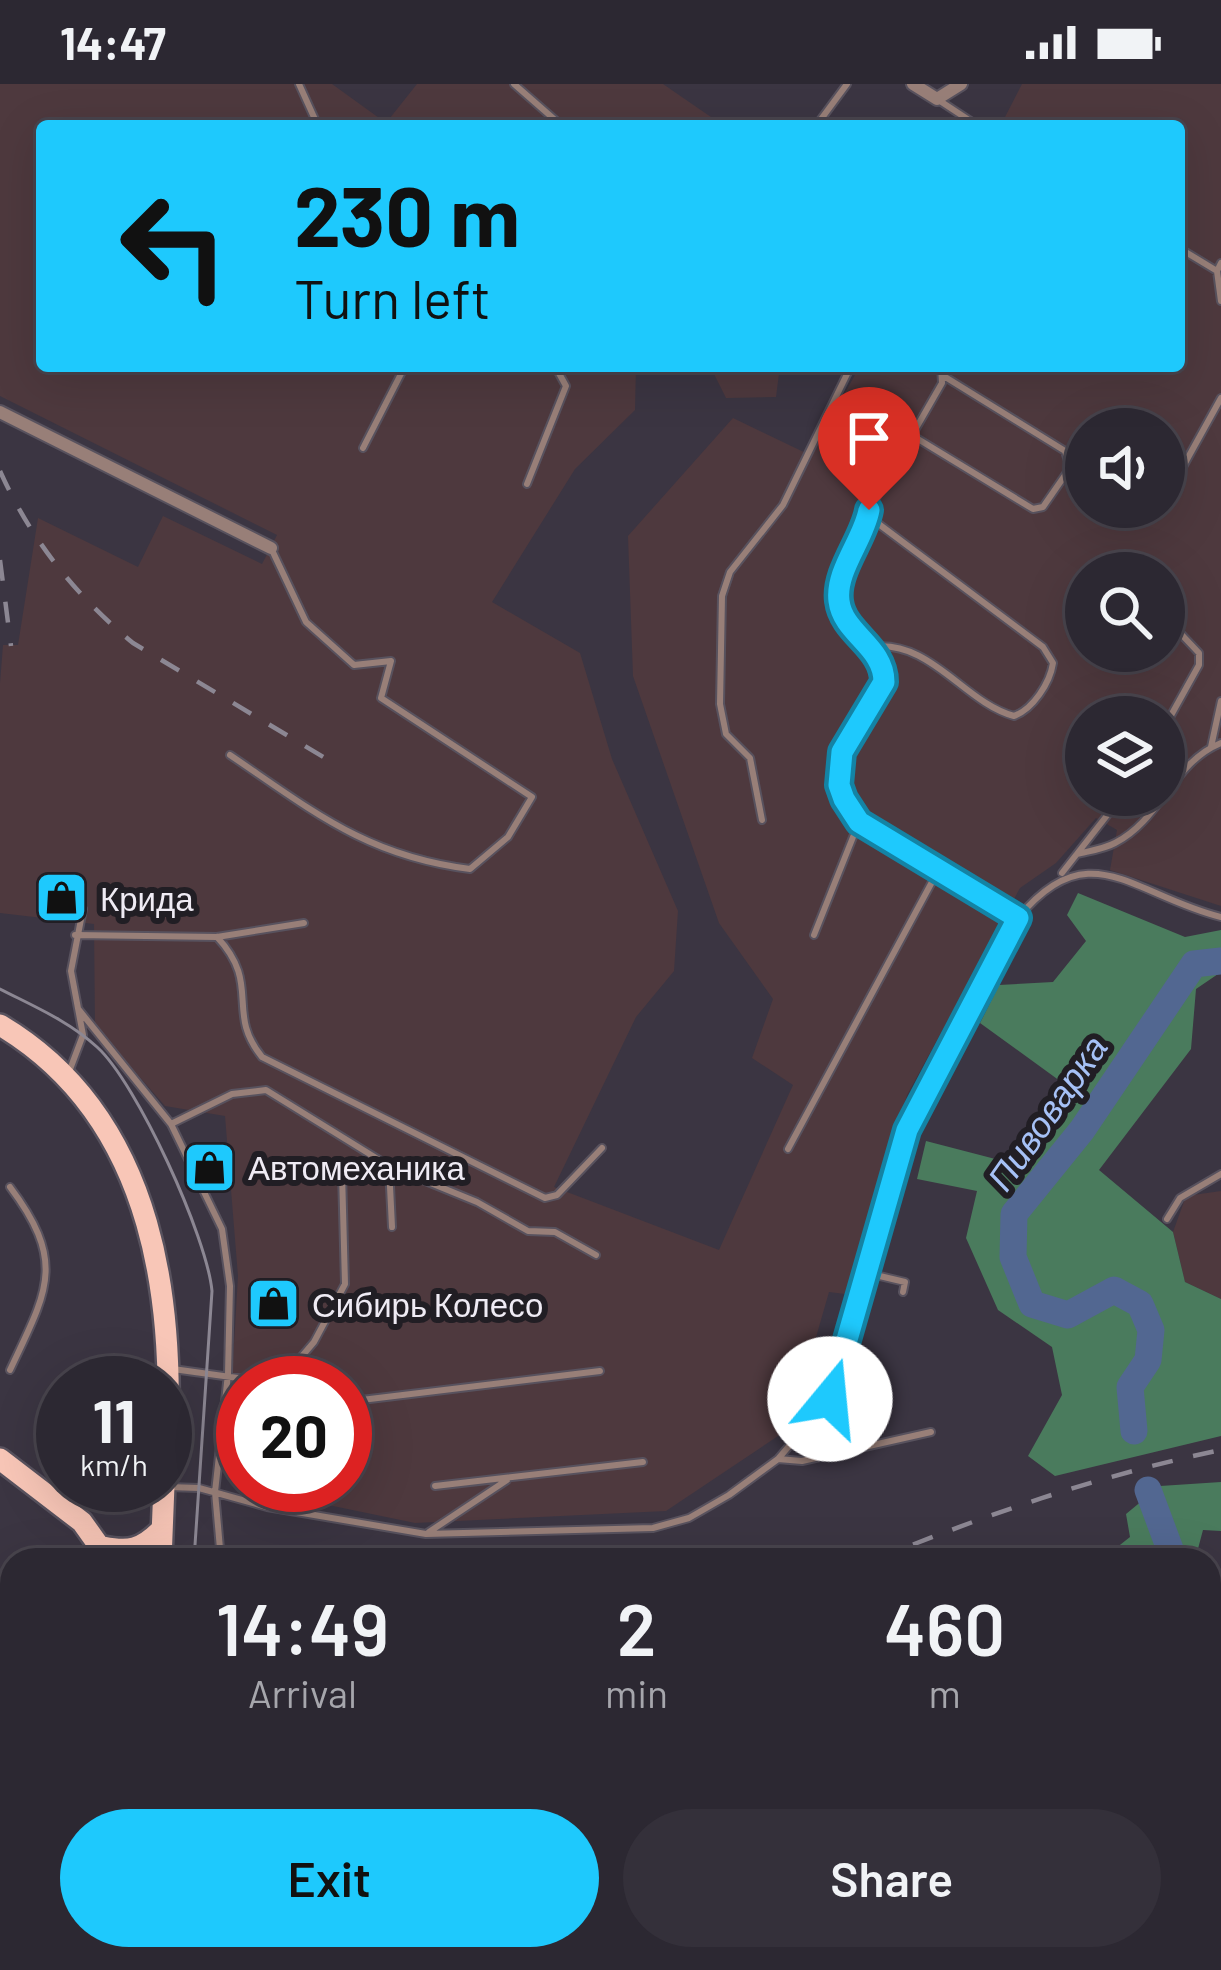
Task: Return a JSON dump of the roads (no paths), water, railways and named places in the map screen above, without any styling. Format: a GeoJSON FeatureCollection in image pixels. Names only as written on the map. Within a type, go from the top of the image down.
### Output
{"type":"FeatureCollection","features":[{"type":"Feature","properties":{"kind":"main road"},"geometry":{"type":"LineString","coordinates":[[0,1025],[67,1075],[104,1127],[148,1219],[162,1268],[169,1356]]}},
{"type":"Feature","properties":{"kind":"main road"},"geometry":{"type":"LineString","coordinates":[[0,1459],[56,1499],[101,1548]]}},
{"type":"Feature","properties":{"kind":"main road"},"geometry":{"type":"LineString","coordinates":[[161,1548],[162,1512]]}},
{"type":"Feature","properties":{"kind":"main road"},"geometry":{"type":"LineString","coordinates":[[139,1548],[161,1530]]}},
{"type":"Feature","properties":{"kind":"street"},"geometry":{"type":"LineString","coordinates":[[913,84],[938,99],[962,84]]}},
{"type":"Feature","properties":{"kind":"street"},"geometry":{"type":"LineString","coordinates":[[0,412],[271,548]]}},
{"type":"Feature","properties":{"kind":"lane"},"geometry":{"type":"LineString","coordinates":[[299,84],[315,120]]}},
{"type":"Feature","properties":{"kind":"lane"},"geometry":{"type":"LineString","coordinates":[[514,84],[555,120]]}},
{"type":"Feature","properties":{"kind":"lane"},"geometry":{"type":"LineString","coordinates":[[820,120],[847,84]]}},
{"type":"Feature","properties":{"kind":"lane"},"geometry":{"type":"LineString","coordinates":[[938,99],[969,120]]}},
{"type":"Feature","properties":{"kind":"lane"},"geometry":{"type":"LineString","coordinates":[[1185,251],[1219,267],[1221,301]]}},
{"type":"Feature","properties":{"kind":"lane"},"geometry":{"type":"LineString","coordinates":[[363,448],[402,372]]}},
{"type":"Feature","properties":{"kind":"lane"},"geometry":{"type":"LineString","coordinates":[[526,484],[566,386],[558,372]]}},
{"type":"Feature","properties":{"kind":"lane"},"geometry":{"type":"LineString","coordinates":[[762,820],[750,758],[726,734],[720,704],[722,596],[730,572],[783,505],[848,372]]}},
{"type":"Feature","properties":{"kind":"lane"},"geometry":{"type":"LineString","coordinates":[[941,372],[868,516],[840,584],[839,603],[871,646],[884,670],[884,682],[842,752],[839,785],[859,822],[1018,918]]}},
{"type":"Feature","properties":{"kind":"lane"},"geometry":{"type":"LineString","coordinates":[[912,435],[1033,509],[1043,507],[1070,468],[1065,451],[943,372]]}},
{"type":"Feature","properties":{"kind":"lane"},"geometry":{"type":"LineString","coordinates":[[1185,463],[1221,398]]}},
{"type":"Feature","properties":{"kind":"lane"},"geometry":{"type":"LineString","coordinates":[[868,516],[1043,647],[1053,663],[1046,684],[1022,714],[1014,716],[934,663],[883,645],[871,646]]}},
{"type":"Feature","properties":{"kind":"lane"},"geometry":{"type":"LineString","coordinates":[[230,755],[342,830],[414,862],[470,869],[508,838],[532,797],[381,698],[391,662],[354,665],[306,622],[271,548]]}},
{"type":"Feature","properties":{"kind":"lane"},"geometry":{"type":"LineString","coordinates":[[1181,696],[1198,665],[1199,653],[1185,638]]}},
{"type":"Feature","properties":{"kind":"lane"},"geometry":{"type":"LineString","coordinates":[[1211,747],[1221,700]]}},
{"type":"Feature","properties":{"kind":"lane"},"geometry":{"type":"LineString","coordinates":[[1077,854],[1114,844],[1137,828],[1197,756],[1221,743]]}},
{"type":"Feature","properties":{"kind":"lane"},"geometry":{"type":"LineString","coordinates":[[192,1488],[426,1534],[653,1528],[689,1518],[778,1459],[830,1399],[907,1130],[1018,918],[1060,876],[1107,816]]}},
{"type":"Feature","properties":{"kind":"lane"},"geometry":{"type":"LineString","coordinates":[[814,935],[859,822]]}},
{"type":"Feature","properties":{"kind":"lane"},"geometry":{"type":"LineString","coordinates":[[788,1149],[939,869]]}},
{"type":"Feature","properties":{"kind":"lane"},"geometry":{"type":"LineString","coordinates":[[1060,876],[1106,875],[1221,917]]}},
{"type":"Feature","properties":{"kind":"lane"},"geometry":{"type":"LineString","coordinates":[[67,1075],[83,1035],[71,970],[82,909]]}},
{"type":"Feature","properties":{"kind":"lane"},"geometry":{"type":"LineString","coordinates":[[76,935],[217,937],[304,922]]}},
{"type":"Feature","properties":{"kind":"lane"},"geometry":{"type":"LineString","coordinates":[[217,937],[240,962],[245,1037],[262,1057],[545,1198],[557,1195],[602,1148]]}},
{"type":"Feature","properties":{"kind":"lane"},"geometry":{"type":"LineString","coordinates":[[79,1010],[171,1124],[222,1228],[230,1286],[228,1356]]}},
{"type":"Feature","properties":{"kind":"lane"},"geometry":{"type":"LineString","coordinates":[[171,1124],[232,1094],[266,1090],[389,1166],[477,1202],[527,1232],[555,1232],[596,1255]]}},
{"type":"Feature","properties":{"kind":"lane"},"geometry":{"type":"LineString","coordinates":[[389,1166],[392,1227]]}},
{"type":"Feature","properties":{"kind":"lane"},"geometry":{"type":"LineString","coordinates":[[301,1356],[314,1342],[345,1284],[342,1172]]}},
{"type":"Feature","properties":{"kind":"lane"},"geometry":{"type":"LineString","coordinates":[[1166,1219],[1180,1198],[1221,1174]]}},
{"type":"Feature","properties":{"kind":"lane"},"geometry":{"type":"LineString","coordinates":[[10,1187],[40,1227],[47,1262],[43,1294],[10,1370]]}},
{"type":"Feature","properties":{"kind":"lane"},"geometry":{"type":"LineString","coordinates":[[867,1273],[905,1282],[903,1292]]}},
{"type":"Feature","properties":{"kind":"lane"},"geometry":{"type":"LineString","coordinates":[[372,1399],[600,1371]]}},
{"type":"Feature","properties":{"kind":"lane"},"geometry":{"type":"LineString","coordinates":[[778,1459],[802,1461],[931,1432]]}},
{"type":"Feature","properties":{"kind":"lane"},"geometry":{"type":"LineString","coordinates":[[436,1486],[643,1462]]}},
{"type":"Feature","properties":{"kind":"lane"},"geometry":{"type":"LineString","coordinates":[[426,1534],[498,1491],[510,1478]]}},
{"type":"Feature","properties":{"kind":"lane"},"geometry":{"type":"LineString","coordinates":[[216,1483],[220,1548]]}},
{"type":"Feature","properties":{"kind":"waterway","name":"Пивоварка"},"geometry":{"type":"LineString","coordinates":[[1134,1431],[1130,1387],[1148,1360],[1151,1330],[1140,1304],[1114,1290],[1068,1315],[1032,1304],[1013,1257],[1014,1214],[1082,1130],[1194,964],[1221,961]]}},
{"type":"Feature","properties":{"kind":"waterway","name":"Пивоварка"},"geometry":{"type":"LineString","coordinates":[[1148,1490],[1170,1548]]}},
{"type":"Feature","properties":{"kind":"tram line"},"geometry":{"type":"LineString","coordinates":[[0,989],[75,1029],[113,1066],[150,1126],[198,1235],[212,1291],[195,1548]]}},
{"type":"Feature","properties":{"kind":"railway"},"geometry":{"type":"LineString","coordinates":[[0,471],[40,543],[112,625],[133,643],[340,767]]}},
{"type":"Feature","properties":{"kind":"railway"},"geometry":{"type":"LineString","coordinates":[[0,560],[11,646]]}},
{"type":"Feature","properties":{"kind":"railway"},"geometry":{"type":"LineString","coordinates":[[905,1548],[1045,1497],[1221,1450]]}},
{"type":"Feature","properties":{"kind":"place","name":"Крида"},"geometry":{"type":"Point","coordinates":[61,898]}},
{"type":"Feature","properties":{"kind":"place","name":"Автомеханика"},"geometry":{"type":"Point","coordinates":[209,1167]}},
{"type":"Feature","properties":{"kind":"place","name":"Сибирь Колесо"},"geometry":{"type":"Point","coordinates":[273,1304]}}]}
